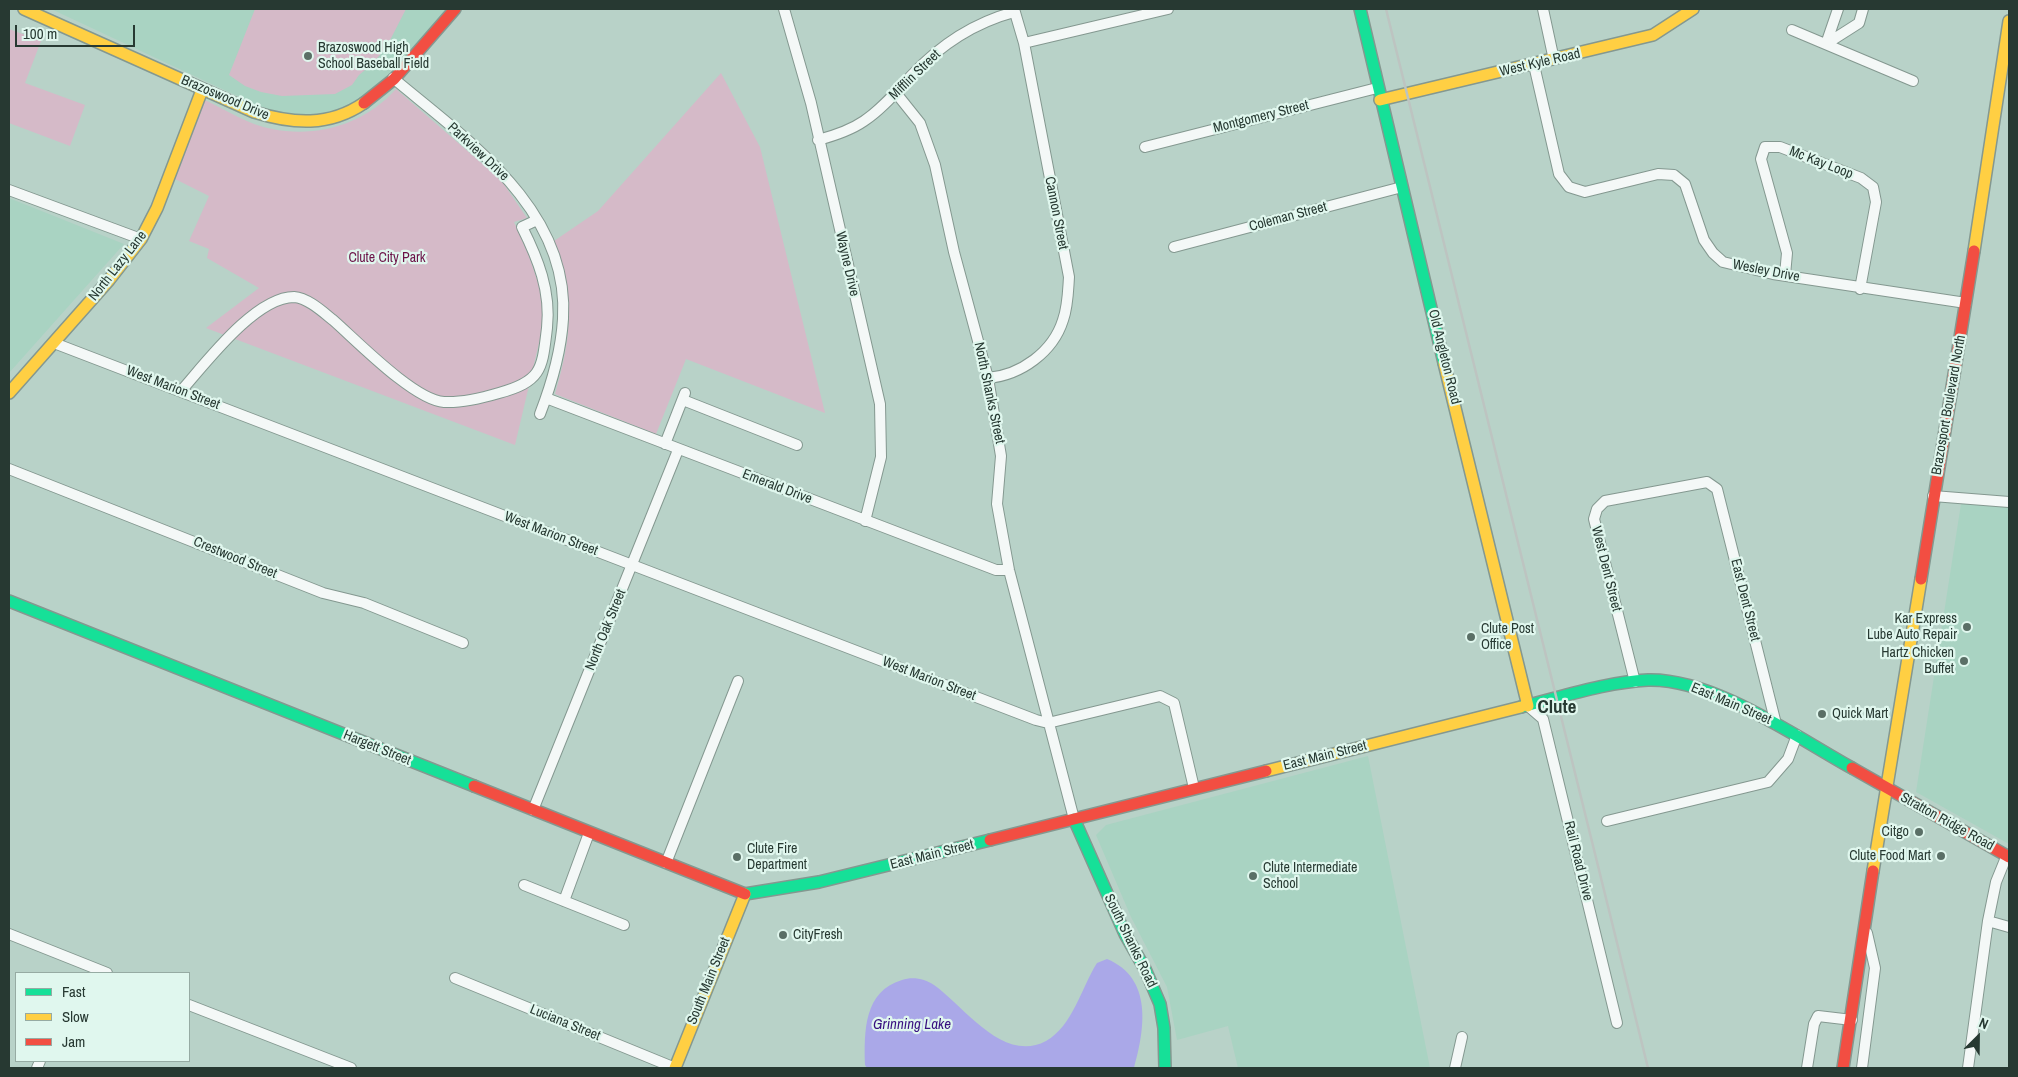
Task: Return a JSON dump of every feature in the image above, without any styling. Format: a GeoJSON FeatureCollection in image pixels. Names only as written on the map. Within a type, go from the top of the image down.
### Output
{"type":"FeatureCollection","features":[{"type":"Feature","properties":{"kind":"street","name":"Brazoswood Drive"},"geometry":{"type":"LineString","coordinates":[[24,9],[202,90],[272,118],[314,122],[336,118],[353,110],[377,94],[455,9]]}},
{"type":"Feature","properties":{"kind":"street","name":"Wayne Drive"},"geometry":{"type":"LineString","coordinates":[[784,9],[811,104],[880,404],[881,457],[865,521]]}},
{"type":"Feature","properties":{"kind":"street"},"geometry":{"type":"LineString","coordinates":[[1024,43],[1168,9]]}},
{"type":"Feature","properties":{"kind":"street","name":"Old Angleton Road"},"geometry":{"type":"LineString","coordinates":[[1360,9],[1378,94],[1528,706]]}},
{"type":"Feature","properties":{"kind":"street"},"geometry":{"type":"LineString","coordinates":[[1543,9],[1554,60]]}},
{"type":"Feature","properties":{"kind":"street","name":"West Kyle Road"},"geometry":{"type":"LineString","coordinates":[[1378,94],[1534,65],[1652,35],[1693,9]]}},
{"type":"Feature","properties":{"kind":"street"},"geometry":{"type":"LineString","coordinates":[[1826,44],[1838,9]]}},
{"type":"Feature","properties":{"kind":"street"},"geometry":{"type":"LineString","coordinates":[[1826,44],[1860,23],[1863,9]]}},
{"type":"Feature","properties":{"kind":"street","name":"Mifflin Street"},"geometry":{"type":"LineString","coordinates":[[818,140],[863,122],[896,93],[918,69],[952,40],[983,22],[1014,11]]}},
{"type":"Feature","properties":{"kind":"street","name":"Cannon Street"},"geometry":{"type":"LineString","coordinates":[[988,378],[1001,377],[1017,370],[1046,350],[1056,336],[1067,302],[1068,277],[1024,43],[1014,11]]}},
{"type":"Feature","properties":{"kind":"street","name":"Brazosport Boulevard North"},"geometry":{"type":"LineString","coordinates":[[1843,1068],[1933,496],[2005,85],[2009,22]]}},
{"type":"Feature","properties":{"kind":"street"},"geometry":{"type":"LineString","coordinates":[[1792,30],[1913,81]]}},
{"type":"Feature","properties":{"kind":"street","name":"Wesley Drive"},"geometry":{"type":"LineString","coordinates":[[1534,65],[1559,174],[1569,187],[1585,192],[1658,174],[1674,175],[1685,184],[1704,240],[1713,254],[1723,262],[1860,289],[1966,303]]}},
{"type":"Feature","properties":{"kind":"street","name":"Parkview Drive"},"geometry":{"type":"LineString","coordinates":[[393,78],[502,171],[520,193],[537,220],[557,265],[564,318],[559,353],[540,414]]}},
{"type":"Feature","properties":{"kind":"street","name":"North Lazy Lane"},"geometry":{"type":"LineString","coordinates":[[9,393],[54,343],[141,239],[157,208],[202,90]]}},
{"type":"Feature","properties":{"kind":"street","name":"North Shanks Street"},"geometry":{"type":"LineString","coordinates":[[896,93],[920,123],[935,165],[954,252],[988,378],[1001,456],[997,504],[1009,570],[1074,819]]}},
{"type":"Feature","properties":{"kind":"street","name":"Montgomery Street"},"geometry":{"type":"LineString","coordinates":[[1146,147],[1378,94]]}},
{"type":"Feature","properties":{"kind":"street","name":"Mc Kay Loop"},"geometry":{"type":"LineString","coordinates":[[1785,275],[1787,253],[1761,159],[1765,147],[1780,147],[1861,178],[1873,187],[1876,202],[1860,289]]}},
{"type":"Feature","properties":{"kind":"street","name":"Coleman Street"},"geometry":{"type":"LineString","coordinates":[[1174,246],[1402,188]]}},
{"type":"Feature","properties":{"kind":"street"},"geometry":{"type":"LineString","coordinates":[[9,190],[141,239]]}},
{"type":"Feature","properties":{"kind":"street"},"geometry":{"type":"LineString","coordinates":[[180,391],[250,316],[282,299],[297,297],[326,315],[408,385],[426,397],[443,402],[456,401],[482,398],[511,390],[538,374],[543,364],[547,321],[545,287],[539,262],[522,227],[537,220]]}},
{"type":"Feature","properties":{"kind":"street","name":"West Marion Street"},"geometry":{"type":"LineString","coordinates":[[54,343],[1036,720],[1048,722]]}},
{"type":"Feature","properties":{"kind":"street"},"geometry":{"type":"LineString","coordinates":[[665,444],[684,396],[798,445]]}},
{"type":"Feature","properties":{"kind":"street","name":"Emerald Drive"},"geometry":{"type":"LineString","coordinates":[[546,398],[996,570],[1009,570]]}},
{"type":"Feature","properties":{"kind":"street","name":"North Oak Street"},"geometry":{"type":"LineString","coordinates":[[533,810],[678,450]]}},
{"type":"Feature","properties":{"kind":"street","name":"Crestwood Street"},"geometry":{"type":"LineString","coordinates":[[9,468],[323,593],[364,603],[463,643]]}},
{"type":"Feature","properties":{"kind":"street","name":"West Dent Street"},"geometry":{"type":"LineString","coordinates":[[1635,682],[1594,519],[1605,501],[1707,482]]}},
{"type":"Feature","properties":{"kind":"street","name":"East Dent Street"},"geometry":{"type":"LineString","coordinates":[[1707,482],[1717,489],[1776,724]]}},
{"type":"Feature","properties":{"kind":"street"},"geometry":{"type":"LineString","coordinates":[[1933,496],[2009,502]]}},
{"type":"Feature","properties":{"kind":"street","name":"Hargett Street"},"geometry":{"type":"LineString","coordinates":[[9,601],[745,894]]}},
{"type":"Feature","properties":{"kind":"street","name":"East Main Street"},"geometry":{"type":"LineString","coordinates":[[745,894],[819,882],[1528,706],[1635,682],[1664,680],[1687,685],[1716,695],[1776,724],[1886,788]]}},
{"type":"Feature","properties":{"kind":"street"},"geometry":{"type":"LineString","coordinates":[[666,863],[738,681]]}},
{"type":"Feature","properties":{"kind":"street"},"geometry":{"type":"LineString","coordinates":[[1048,722],[1160,696],[1169,698],[1174,703],[1194,788]]}},
{"type":"Feature","properties":{"kind":"street","name":"Rail Road Drive"},"geometry":{"type":"LineString","coordinates":[[1528,706],[1543,719],[1616,1023]]}},
{"type":"Feature","properties":{"kind":"street"},"geometry":{"type":"LineString","coordinates":[[1608,822],[1768,782],[1788,759],[1797,736]]}},
{"type":"Feature","properties":{"kind":"street","name":"Stratton Ridge Road"},"geometry":{"type":"LineString","coordinates":[[1886,788],[2008,856]]}},
{"type":"Feature","properties":{"kind":"street","name":"South Shanks Road"},"geometry":{"type":"LineString","coordinates":[[1074,819],[1125,934],[1145,969],[1160,1004],[1164,1028],[1165,1068]]}},
{"type":"Feature","properties":{"kind":"street"},"geometry":{"type":"LineString","coordinates":[[564,901],[589,833]]}},
{"type":"Feature","properties":{"kind":"street"},"geometry":{"type":"LineString","coordinates":[[1968,1068],[1988,921],[1996,882],[2008,856]]}},
{"type":"Feature","properties":{"kind":"street"},"geometry":{"type":"LineString","coordinates":[[524,885],[624,925]]}},
{"type":"Feature","properties":{"kind":"street","name":"South Main Street"},"geometry":{"type":"LineString","coordinates":[[675,1068],[745,894]]}},
{"type":"Feature","properties":{"kind":"street"},"geometry":{"type":"LineString","coordinates":[[1988,921],[2009,927]]}},
{"type":"Feature","properties":{"kind":"street"},"geometry":{"type":"LineString","coordinates":[[1862,1068],[1875,968],[1866,929]]}},
{"type":"Feature","properties":{"kind":"street"},"geometry":{"type":"LineString","coordinates":[[9,934],[105,972]]}},
{"type":"Feature","properties":{"kind":"street"},"geometry":{"type":"LineString","coordinates":[[75,972],[80,962]]}},
{"type":"Feature","properties":{"kind":"street","name":"Luciana Street"},"geometry":{"type":"LineString","coordinates":[[455,978],[675,1068]]}},
{"type":"Feature","properties":{"kind":"street"},"geometry":{"type":"LineString","coordinates":[[190,1005],[351,1068]]}},
{"type":"Feature","properties":{"kind":"street"},"geometry":{"type":"LineString","coordinates":[[1807,1068],[1814,1024],[1818,1016],[1852,1020]]}},
{"type":"Feature","properties":{"kind":"street"},"geometry":{"type":"LineString","coordinates":[[1456,1068],[1462,1037]]}},
{"type":"Feature","properties":{"kind":"shaded area"},"geometry":{"type":"Polygon","coordinates":[[[51,9],[449,9],[370,94],[356,103],[322,115],[303,117],[277,113],[250,102],[51,9]]]}},
{"type":"Feature","properties":{"kind":"shaded area"},"geometry":{"type":"Polygon","coordinates":[[[9,198],[124,244],[9,373],[9,198]]]}},
{"type":"Feature","properties":{"kind":"shaded area"},"geometry":{"type":"Polygon","coordinates":[[[1961,504],[2009,504],[2009,844],[1916,792],[1961,504]]]}},
{"type":"Feature","properties":{"kind":"shaded area","name":"Clute Intermediate School"},"geometry":{"type":"Polygon","coordinates":[[[1368,756],[1430,1068],[1238,1068],[1228,1026],[1177,1040],[1167,987],[1131,917],[1096,835],[1106,825],[1368,756]]]}},
{"type":"Feature","properties":{"kind":"green space","name":"Brazoswood High School Baseball Field"},"geometry":{"type":"Polygon","coordinates":[[[255,9],[406,9],[386,48],[359,75],[352,85],[335,94],[282,96],[261,92],[245,86],[229,75],[255,9]]]}},
{"type":"Feature","properties":{"kind":"green space"},"geometry":{"type":"Polygon","coordinates":[[[9,29],[41,41],[25,83],[85,105],[70,146],[9,123],[9,29]]]}},
{"type":"Feature","properties":{"kind":"green space"},"geometry":{"type":"Polygon","coordinates":[[[721,73],[760,147],[825,413],[686,359],[656,434],[555,394],[565,354],[569,318],[565,281],[554,241],[598,211],[721,73]]]}},
{"type":"Feature","properties":{"kind":"green space","name":"Clute City Park"},"geometry":{"type":"Polygon","coordinates":[[[396,89],[501,180],[527,218],[514,222],[529,256],[547,309],[515,445],[206,328],[259,288],[207,258],[209,249],[189,241],[209,196],[175,179],[205,100],[246,121],[263,127],[289,131],[306,131],[340,126],[355,119],[384,101],[396,89]]]}},
{"type":"Feature","properties":{"kind":"water","name":"Grinning Lake"},"geometry":{"type":"Polygon","coordinates":[[[1107,959],[1122,968],[1132,979],[1139,992],[1142,1006],[1141,1037],[1134,1068],[867,1068],[865,1065],[866,1026],[869,1014],[873,1003],[889,985],[910,978],[927,981],[946,994],[985,1030],[1015,1045],[1030,1046],[1046,1041],[1063,1026],[1076,1006],[1097,963],[1107,959]]]}},
{"type":"Feature","properties":{"kind":"railway"},"geometry":{"type":"LineString","coordinates":[[1386,9],[1648,1068]]}},
{"type":"Feature","properties":{"kind":"traffic: fast"},"geometry":{"type":"LineString","coordinates":[[1360,9],[1444,363]]}},
{"type":"Feature","properties":{"kind":"traffic: fast"},"geometry":{"type":"LineString","coordinates":[[9,601],[474,786]]}},
{"type":"Feature","properties":{"kind":"traffic: fast"},"geometry":{"type":"LineString","coordinates":[[1521,707],[1632,681],[1673,682],[1726,699],[1780,726],[1852,768]]}},
{"type":"Feature","properties":{"kind":"traffic: fast"},"geometry":{"type":"LineString","coordinates":[[1074,819],[1125,934],[1145,969],[1160,1004],[1164,1028],[1165,1068]]}},
{"type":"Feature","properties":{"kind":"traffic: fast"},"geometry":{"type":"LineString","coordinates":[[745,894],[819,882],[990,840]]}},
{"type":"Feature","properties":{"kind":"traffic: slow"},"geometry":{"type":"LineString","coordinates":[[24,9],[254,112],[268,116],[297,121],[324,120],[351,111],[364,103]]}},
{"type":"Feature","properties":{"kind":"traffic: slow"},"geometry":{"type":"LineString","coordinates":[[1380,100],[1653,35],[1693,9]]}},
{"type":"Feature","properties":{"kind":"traffic: slow"},"geometry":{"type":"LineString","coordinates":[[1974,251],[2009,21]]}},
{"type":"Feature","properties":{"kind":"traffic: slow"},"geometry":{"type":"LineString","coordinates":[[9,393],[109,280],[141,239],[157,208],[202,90]]}},
{"type":"Feature","properties":{"kind":"traffic: slow"},"geometry":{"type":"LineString","coordinates":[[1444,363],[1528,706]]}},
{"type":"Feature","properties":{"kind":"traffic: slow"},"geometry":{"type":"LineString","coordinates":[[1873,871],[1921,579]]}},
{"type":"Feature","properties":{"kind":"traffic: slow"},"geometry":{"type":"LineString","coordinates":[[1266,771],[1521,707]]}},
{"type":"Feature","properties":{"kind":"traffic: slow"},"geometry":{"type":"LineString","coordinates":[[675,1068],[745,894]]}},
{"type":"Feature","properties":{"kind":"traffic: jam"},"geometry":{"type":"LineString","coordinates":[[364,103],[394,79],[455,9]]}},
{"type":"Feature","properties":{"kind":"traffic: jam"},"geometry":{"type":"LineString","coordinates":[[1921,579],[1974,251]]}},
{"type":"Feature","properties":{"kind":"traffic: jam"},"geometry":{"type":"LineString","coordinates":[[1852,768],[2009,857]]}},
{"type":"Feature","properties":{"kind":"traffic: jam"},"geometry":{"type":"LineString","coordinates":[[990,840],[1266,771]]}},
{"type":"Feature","properties":{"kind":"traffic: jam"},"geometry":{"type":"LineString","coordinates":[[474,786],[745,894]]}},
{"type":"Feature","properties":{"kind":"traffic: jam"},"geometry":{"type":"LineString","coordinates":[[1843,1068],[1873,871]]}},
{"type":"Feature","properties":{"kind":"place","name":"Brazoswood High School Baseball Field"},"geometry":{"type":"Point","coordinates":[308,56]}},
{"type":"Feature","properties":{"kind":"place","name":"Kar Express Lube Auto Repair"},"geometry":{"type":"Point","coordinates":[1967,627]}},
{"type":"Feature","properties":{"kind":"place","name":"Clute Post Office"},"geometry":{"type":"Point","coordinates":[1471,637]}},
{"type":"Feature","properties":{"kind":"place","name":"Hartz Chicken Buffet"},"geometry":{"type":"Point","coordinates":[1964,661]}},
{"type":"Feature","properties":{"kind":"place","name":"Quick Mart"},"geometry":{"type":"Point","coordinates":[1822,714]}},
{"type":"Feature","properties":{"kind":"place","name":"Citgo"},"geometry":{"type":"Point","coordinates":[1919,832]}},
{"type":"Feature","properties":{"kind":"place","name":"Clute Food Mart"},"geometry":{"type":"Point","coordinates":[1941,856]}},
{"type":"Feature","properties":{"kind":"place","name":"Clute Fire Department"},"geometry":{"type":"Point","coordinates":[737,857]}},
{"type":"Feature","properties":{"kind":"place","name":"Clute Intermediate School"},"geometry":{"type":"Point","coordinates":[1253,876]}},
{"type":"Feature","properties":{"kind":"place","name":"CityFresh"},"geometry":{"type":"Point","coordinates":[783,935]}},
{"type":"Feature","properties":{"kind":"district","name":"Clute"},"geometry":{"type":"Point","coordinates":[1557,708]}}]}
